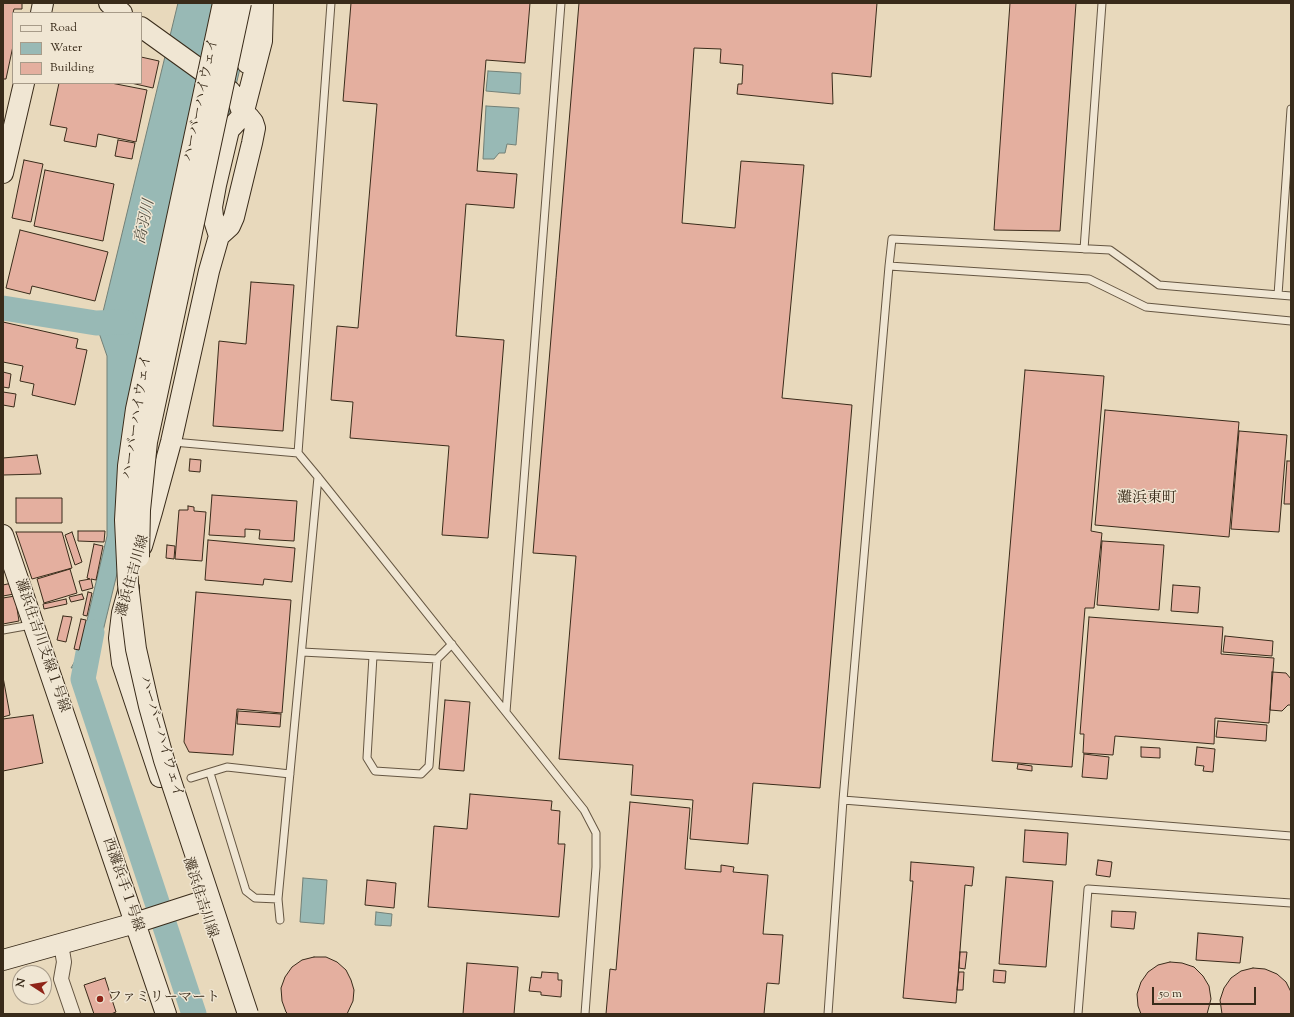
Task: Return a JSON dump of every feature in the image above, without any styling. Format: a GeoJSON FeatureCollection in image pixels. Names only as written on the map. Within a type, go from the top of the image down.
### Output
{"type":"FeatureCollection","features":[{"type":"Feature","properties":{"kind":"street"},"geometry":{"type":"LineString","coordinates":[[109,3],[121,12]]}},
{"type":"Feature","properties":{"kind":"street","name":"ハーバーハイウェイ"},"geometry":{"type":"LineString","coordinates":[[223,3],[136,409],[128,466],[125,520],[128,584],[136,649],[149,706],[164,760],[248,1014]]}},
{"type":"Feature","properties":{"kind":"street","name":"ハーバーハイウェイ"},"geometry":{"type":"LineString","coordinates":[[241,3],[147,442],[140,510],[139,584],[142,624],[149,664],[171,757],[257,1014]]}},
{"type":"Feature","properties":{"kind":"street"},"geometry":{"type":"LineString","coordinates":[[243,115],[249,40],[246,3]]}},
{"type":"Feature","properties":{"kind":"street"},"geometry":{"type":"LineString","coordinates":[[243,115],[262,41],[263,3]]}},
{"type":"Feature","properties":{"kind":"street"},"geometry":{"type":"LineString","coordinates":[[149,33],[230,91],[238,101],[243,115]]}},
{"type":"Feature","properties":{"kind":"street"},"geometry":{"type":"LineString","coordinates":[[3,173],[9,120],[24,84]]}},
{"type":"Feature","properties":{"kind":"street","name":"灘浜住吉川線"},"geometry":{"type":"LineString","coordinates":[[238,1014],[122,663],[119,638],[122,612],[171,442],[209,271],[219,236],[213,217],[212,207],[229,130],[243,115]]}},
{"type":"Feature","properties":{"kind":"street","name":"灘浜住吉川支線１号線"},"geometry":{"type":"LineString","coordinates":[[3,535],[78,757]]}},
{"type":"Feature","properties":{"kind":"street","name":"西灘浜手１号線"},"geometry":{"type":"LineString","coordinates":[[78,757],[152,917],[166,1014]]}},
{"type":"Feature","properties":{"kind":"street"},"geometry":{"type":"LineString","coordinates":[[3,960],[200,902]]}},
{"type":"Feature","properties":{"kind":"street"},"geometry":{"type":"LineString","coordinates":[[61,944],[64,962],[61,979],[73,1014]]}},
{"type":"Feature","properties":{"kind":"lane"},"geometry":{"type":"LineString","coordinates":[[298,453],[331,3]]}},
{"type":"Feature","properties":{"kind":"lane"},"geometry":{"type":"LineString","coordinates":[[506,712],[561,3]]}},
{"type":"Feature","properties":{"kind":"lane"},"geometry":{"type":"LineString","coordinates":[[1084,249],[1102,3]]}},
{"type":"Feature","properties":{"kind":"lane"},"geometry":{"type":"LineString","coordinates":[[1278,294],[1291,109]]}},
{"type":"Feature","properties":{"kind":"lane"},"geometry":{"type":"LineString","coordinates":[[828,1014],[842,800],[892,239],[1110,250],[1159,285],[1291,296]]}},
{"type":"Feature","properties":{"kind":"lane"},"geometry":{"type":"LineString","coordinates":[[889,266],[1090,279],[1146,307],[1291,321]]}},
{"type":"Feature","properties":{"kind":"lane"},"geometry":{"type":"LineString","coordinates":[[171,442],[298,453],[318,476],[584,810],[596,833],[596,867],[585,1014]]}},
{"type":"Feature","properties":{"kind":"lane"},"geometry":{"type":"LineString","coordinates":[[280,920],[278,899],[318,476]]}},
{"type":"Feature","properties":{"kind":"lane"},"geometry":{"type":"LineString","coordinates":[[3,630],[33,624]]}},
{"type":"Feature","properties":{"kind":"lane"},"geometry":{"type":"LineString","coordinates":[[373,656],[367,758],[375,771],[421,774],[429,766],[437,659],[452,644]]}},
{"type":"Feature","properties":{"kind":"lane"},"geometry":{"type":"LineString","coordinates":[[302,652],[437,659]]}},
{"type":"Feature","properties":{"kind":"lane"},"geometry":{"type":"LineString","coordinates":[[191,778],[227,767],[290,774]]}},
{"type":"Feature","properties":{"kind":"lane"},"geometry":{"type":"LineString","coordinates":[[210,773],[246,891],[255,898],[278,899]]}},
{"type":"Feature","properties":{"kind":"lane"},"geometry":{"type":"LineString","coordinates":[[842,800],[1291,836]]}},
{"type":"Feature","properties":{"kind":"lane"},"geometry":{"type":"LineString","coordinates":[[1078,1014],[1088,889],[1291,903]]}},
{"type":"Feature","properties":{"kind":"water"},"geometry":{"type":"Polygon","coordinates":[[[178,3],[256,3],[95,664],[71,668],[79,654],[107,536],[107,356],[97,327],[102,316],[178,3]]]}},
{"type":"Feature","properties":{"kind":"water"},"geometry":{"type":"Polygon","coordinates":[[[488,71],[521,73],[520,94],[486,91],[488,71]]]}},
{"type":"Feature","properties":{"kind":"water"},"geometry":{"type":"Polygon","coordinates":[[[486,106],[519,108],[516,145],[507,144],[505,153],[499,153],[494,159],[483,159],[486,106]]]}},
{"type":"Feature","properties":{"kind":"water"},"geometry":{"type":"Polygon","coordinates":[[[303,878],[327,880],[324,924],[300,922],[303,878]]]}},
{"type":"Feature","properties":{"kind":"water"},"geometry":{"type":"Polygon","coordinates":[[[376,912],[392,914],[391,926],[375,925],[376,912]]]}},
{"type":"Feature","properties":{"kind":"building"},"geometry":{"type":"Polygon","coordinates":[[[3,3],[22,3],[22,9],[14,9],[12,12],[12,51],[6,79],[3,79],[3,3]]]}},
{"type":"Feature","properties":{"kind":"building"},"geometry":{"type":"Polygon","coordinates":[[[351,3],[530,3],[525,63],[486,60],[477,171],[517,174],[514,208],[466,204],[456,336],[504,340],[488,538],[442,535],[449,446],[350,438],[353,402],[331,400],[337,326],[358,328],[377,104],[343,101],[351,3]]]}},
{"type":"Feature","properties":{"kind":"building"},"geometry":{"type":"Polygon","coordinates":[[[579,3],[877,3],[871,77],[832,73],[833,104],[737,94],[738,84],[742,84],[743,65],[720,63],[721,49],[694,48],[682,223],[735,228],[741,161],[804,165],[782,398],[852,405],[820,788],[753,783],[748,844],[690,839],[693,800],[631,795],[633,765],[559,759],[576,556],[533,553],[579,3]]]}},
{"type":"Feature","properties":{"kind":"building"},"geometry":{"type":"Polygon","coordinates":[[[1010,3],[1076,3],[1060,231],[994,230],[1010,3]]]}},
{"type":"Feature","properties":{"kind":"building"},"geometry":{"type":"Polygon","coordinates":[[[142,57],[159,61],[153,88],[135,84],[142,84],[142,57]]]}},
{"type":"Feature","properties":{"kind":"building"},"geometry":{"type":"Polygon","coordinates":[[[59,84],[116,84],[147,90],[136,142],[98,134],[96,147],[64,141],[67,128],[50,125],[59,84]]]}},
{"type":"Feature","properties":{"kind":"building"},"geometry":{"type":"Polygon","coordinates":[[[118,140],[135,143],[132,159],[115,156],[118,140]]]}},
{"type":"Feature","properties":{"kind":"building"},"geometry":{"type":"Polygon","coordinates":[[[24,160],[43,164],[31,222],[12,218],[24,160]]]}},
{"type":"Feature","properties":{"kind":"building"},"geometry":{"type":"Polygon","coordinates":[[[45,170],[114,184],[103,241],[34,226],[45,170]]]}},
{"type":"Feature","properties":{"kind":"building"},"geometry":{"type":"Polygon","coordinates":[[[20,230],[108,252],[95,301],[32,286],[30,294],[6,288],[20,230]]]}},
{"type":"Feature","properties":{"kind":"building"},"geometry":{"type":"Polygon","coordinates":[[[251,282],[294,285],[283,431],[213,426],[219,341],[246,344],[251,282]]]}},
{"type":"Feature","properties":{"kind":"building"},"geometry":{"type":"Polygon","coordinates":[[[3,322],[78,339],[76,348],[87,350],[75,405],[32,395],[34,384],[20,381],[23,366],[3,362],[3,322]]]}},
{"type":"Feature","properties":{"kind":"building"},"geometry":{"type":"Polygon","coordinates":[[[1025,370],[1104,376],[1091,531],[1102,533],[1094,608],[1085,608],[1072,767],[992,761],[1025,370]]]}},
{"type":"Feature","properties":{"kind":"building"},"geometry":{"type":"Polygon","coordinates":[[[3,372],[11,374],[9,388],[3,387],[3,372]]]}},
{"type":"Feature","properties":{"kind":"building"},"geometry":{"type":"Polygon","coordinates":[[[3,392],[16,394],[14,407],[3,405],[3,392]]]}},
{"type":"Feature","properties":{"kind":"building"},"geometry":{"type":"Polygon","coordinates":[[[1105,410],[1239,422],[1229,537],[1095,525],[1105,410]]]}},
{"type":"Feature","properties":{"kind":"building"},"geometry":{"type":"Polygon","coordinates":[[[1239,431],[1287,435],[1279,532],[1231,529],[1239,431]]]}},
{"type":"Feature","properties":{"kind":"building"},"geometry":{"type":"Polygon","coordinates":[[[37,455],[41,474],[3,475],[3,458],[37,455]]]}},
{"type":"Feature","properties":{"kind":"building"},"geometry":{"type":"Polygon","coordinates":[[[190,459],[201,460],[200,472],[189,471],[190,459]]]}},
{"type":"Feature","properties":{"kind":"building"},"geometry":{"type":"Polygon","coordinates":[[[1287,461],[1291,461],[1291,504],[1284,504],[1287,461]]]}},
{"type":"Feature","properties":{"kind":"building"},"geometry":{"type":"Polygon","coordinates":[[[212,495],[297,501],[294,541],[259,539],[260,530],[245,529],[245,537],[209,535],[212,495]]]}},
{"type":"Feature","properties":{"kind":"building"},"geometry":{"type":"Polygon","coordinates":[[[16,498],[62,498],[62,523],[16,523],[16,498]]]}},
{"type":"Feature","properties":{"kind":"building"},"geometry":{"type":"Polygon","coordinates":[[[188,506],[194,507],[194,511],[206,512],[202,561],[175,559],[179,510],[188,510],[188,506]]]}},
{"type":"Feature","properties":{"kind":"building"},"geometry":{"type":"Polygon","coordinates":[[[78,531],[105,531],[104,542],[78,541],[78,531]]]}},
{"type":"Feature","properties":{"kind":"building"},"geometry":{"type":"Polygon","coordinates":[[[16,532],[62,532],[72,568],[32,579],[16,532]]]}},
{"type":"Feature","properties":{"kind":"building"},"geometry":{"type":"Polygon","coordinates":[[[72,532],[82,562],[75,565],[65,535],[72,532]]]}},
{"type":"Feature","properties":{"kind":"building"},"geometry":{"type":"Polygon","coordinates":[[[208,540],[295,548],[292,582],[264,579],[263,585],[205,580],[208,540]]]}},
{"type":"Feature","properties":{"kind":"building"},"geometry":{"type":"Polygon","coordinates":[[[1102,541],[1164,545],[1159,610],[1097,605],[1102,541]]]}},
{"type":"Feature","properties":{"kind":"building"},"geometry":{"type":"Polygon","coordinates":[[[94,544],[103,546],[96,580],[91,579],[93,588],[82,591],[79,581],[90,579],[87,578],[94,544]]]}},
{"type":"Feature","properties":{"kind":"building"},"geometry":{"type":"Polygon","coordinates":[[[167,545],[175,546],[174,559],[166,558],[167,545]]]}},
{"type":"Feature","properties":{"kind":"building"},"geometry":{"type":"Polygon","coordinates":[[[70,569],[77,593],[44,603],[37,579],[70,569]]]}},
{"type":"Feature","properties":{"kind":"building"},"geometry":{"type":"Polygon","coordinates":[[[12,583],[14,594],[3,596],[3,585],[12,583]]]}},
{"type":"Feature","properties":{"kind":"building"},"geometry":{"type":"Polygon","coordinates":[[[1173,585],[1200,587],[1198,613],[1171,611],[1173,585]]]}},
{"type":"Feature","properties":{"kind":"building"},"geometry":{"type":"Polygon","coordinates":[[[88,592],[92,593],[87,616],[83,615],[88,592]]]}},
{"type":"Feature","properties":{"kind":"building"},"geometry":{"type":"Polygon","coordinates":[[[196,592],[291,600],[282,713],[237,709],[233,755],[189,752],[184,742],[196,592]]]}},
{"type":"Feature","properties":{"kind":"building"},"geometry":{"type":"Polygon","coordinates":[[[82,594],[84,599],[71,602],[69,597],[82,594]]]}},
{"type":"Feature","properties":{"kind":"building"},"geometry":{"type":"Polygon","coordinates":[[[15,596],[19,621],[3,624],[3,598],[15,596]]]}},
{"type":"Feature","properties":{"kind":"building"},"geometry":{"type":"Polygon","coordinates":[[[66,599],[67,604],[44,609],[43,604],[66,599]]]}},
{"type":"Feature","properties":{"kind":"building"},"geometry":{"type":"Polygon","coordinates":[[[63,616],[72,617],[66,642],[57,640],[63,616]]]}},
{"type":"Feature","properties":{"kind":"building"},"geometry":{"type":"Polygon","coordinates":[[[1089,617],[1223,627],[1221,654],[1274,658],[1269,723],[1215,718],[1214,744],[1115,736],[1113,755],[1083,753],[1084,734],[1080,734],[1089,617]]]}},
{"type":"Feature","properties":{"kind":"building"},"geometry":{"type":"Polygon","coordinates":[[[81,619],[86,620],[79,650],[74,649],[81,619]]]}},
{"type":"Feature","properties":{"kind":"building"},"geometry":{"type":"Polygon","coordinates":[[[1225,636],[1273,641],[1272,656],[1223,652],[1225,636]]]}},
{"type":"Feature","properties":{"kind":"building"},"geometry":{"type":"Polygon","coordinates":[[[1272,672],[1286,673],[1291,679],[1291,705],[1288,705],[1282,711],[1270,710],[1272,672]]]}},
{"type":"Feature","properties":{"kind":"building"},"geometry":{"type":"Polygon","coordinates":[[[3,677],[10,715],[3,717],[3,677]]]}},
{"type":"Feature","properties":{"kind":"building"},"geometry":{"type":"Polygon","coordinates":[[[445,700],[470,702],[464,771],[439,769],[445,700]]]}},
{"type":"Feature","properties":{"kind":"building"},"geometry":{"type":"Polygon","coordinates":[[[238,711],[281,714],[280,727],[237,724],[238,711]]]}},
{"type":"Feature","properties":{"kind":"building"},"geometry":{"type":"Polygon","coordinates":[[[33,715],[43,763],[3,771],[3,719],[33,715]]]}},
{"type":"Feature","properties":{"kind":"building"},"geometry":{"type":"Polygon","coordinates":[[[1218,721],[1267,725],[1266,741],[1216,737],[1218,721]]]}},
{"type":"Feature","properties":{"kind":"building"},"geometry":{"type":"Polygon","coordinates":[[[1141,747],[1160,748],[1160,758],[1141,757],[1141,747]]]}},
{"type":"Feature","properties":{"kind":"building"},"geometry":{"type":"Polygon","coordinates":[[[1197,747],[1215,749],[1213,772],[1203,771],[1204,766],[1195,765],[1197,747]]]}},
{"type":"Feature","properties":{"kind":"building"},"geometry":{"type":"Polygon","coordinates":[[[1084,754],[1109,757],[1107,779],[1082,777],[1084,754]]]}},
{"type":"Feature","properties":{"kind":"building"},"geometry":{"type":"Polygon","coordinates":[[[1018,764],[1032,766],[1032,771],[1017,769],[1018,764]]]}},
{"type":"Feature","properties":{"kind":"building"},"geometry":{"type":"Polygon","coordinates":[[[470,794],[552,801],[551,810],[560,811],[558,844],[565,844],[559,917],[428,907],[434,826],[467,829],[470,794]]]}},
{"type":"Feature","properties":{"kind":"building"},"geometry":{"type":"Polygon","coordinates":[[[630,802],[690,808],[685,869],[721,872],[721,865],[734,867],[733,872],[768,875],[763,934],[783,935],[779,984],[767,983],[764,1014],[606,1014],[610,969],[616,970],[630,802]]]}},
{"type":"Feature","properties":{"kind":"building"},"geometry":{"type":"Polygon","coordinates":[[[1025,830],[1068,833],[1066,865],[1023,862],[1025,830]]]}},
{"type":"Feature","properties":{"kind":"building"},"geometry":{"type":"Polygon","coordinates":[[[1098,860],[1112,862],[1110,877],[1096,875],[1098,860]]]}},
{"type":"Feature","properties":{"kind":"building"},"geometry":{"type":"Polygon","coordinates":[[[911,862],[974,867],[972,886],[965,885],[956,1003],[903,998],[913,881],[910,881],[911,862]]]}},
{"type":"Feature","properties":{"kind":"building"},"geometry":{"type":"Polygon","coordinates":[[[1006,877],[1053,881],[1046,967],[999,964],[1006,877]]]}},
{"type":"Feature","properties":{"kind":"building"},"geometry":{"type":"Polygon","coordinates":[[[367,880],[396,883],[394,908],[365,905],[367,880]]]}},
{"type":"Feature","properties":{"kind":"building"},"geometry":{"type":"Polygon","coordinates":[[[1112,911],[1136,912],[1134,929],[1111,927],[1112,911]]]}},
{"type":"Feature","properties":{"kind":"building"},"geometry":{"type":"Polygon","coordinates":[[[1198,933],[1243,937],[1240,963],[1196,960],[1198,933]]]}},
{"type":"Feature","properties":{"kind":"building"},"geometry":{"type":"Polygon","coordinates":[[[960,952],[967,952],[965,969],[959,968],[960,952]]]}},
{"type":"Feature","properties":{"kind":"building"},"geometry":{"type":"Polygon","coordinates":[[[314,957],[326,957],[337,962],[346,970],[354,990],[353,1001],[347,1014],[288,1014],[286,1012],[282,1001],[281,988],[285,977],[292,967],[302,960],[314,957]]]}},
{"type":"Feature","properties":{"kind":"building"},"geometry":{"type":"Polygon","coordinates":[[[1170,962],[1182,963],[1194,967],[1203,976],[1209,986],[1211,999],[1207,1014],[1141,1014],[1138,1006],[1137,994],[1141,982],[1148,972],[1158,965],[1170,962]]]}},
{"type":"Feature","properties":{"kind":"building"},"geometry":{"type":"Polygon","coordinates":[[[467,963],[518,967],[514,1014],[463,1014],[467,963]]]}},
{"type":"Feature","properties":{"kind":"building"},"geometry":{"type":"Polygon","coordinates":[[[1253,968],[1265,969],[1277,974],[1286,982],[1291,992],[1291,1014],[1222,1014],[1220,1000],[1224,988],[1231,978],[1241,971],[1253,968]]]}},
{"type":"Feature","properties":{"kind":"building"},"geometry":{"type":"Polygon","coordinates":[[[994,970],[1006,971],[1005,983],[993,982],[994,970]]]}},
{"type":"Feature","properties":{"kind":"building"},"geometry":{"type":"Polygon","coordinates":[[[542,972],[558,973],[558,980],[562,980],[561,997],[541,995],[541,992],[529,991],[531,977],[541,978],[542,972]]]}},
{"type":"Feature","properties":{"kind":"building"},"geometry":{"type":"Polygon","coordinates":[[[959,972],[964,972],[963,990],[957,990],[959,972]]]}},
{"type":"Feature","properties":{"kind":"building","name":"ファミリーマート"},"geometry":{"type":"Polygon","coordinates":[[[105,978],[116,1012],[111,1014],[94,1014],[84,985],[105,978]]]}},
{"type":"Feature","properties":{"kind":"waterway","name":"高羽川"},"geometry":{"type":"LineString","coordinates":[[3,308],[96,323],[124,322]]}},
{"type":"Feature","properties":{"kind":"waterway"},"geometry":{"type":"LineString","coordinates":[[92,632],[83,679],[194,1014]]}},
{"type":"Feature","properties":{"kind":"place","name":"ファミリーマート"},"geometry":{"type":"Point","coordinates":[100,999]}},
{"type":"Feature","properties":{"kind":"district","name":"灘浜東町"},"geometry":{"type":"Point","coordinates":[1147,499]}}]}
